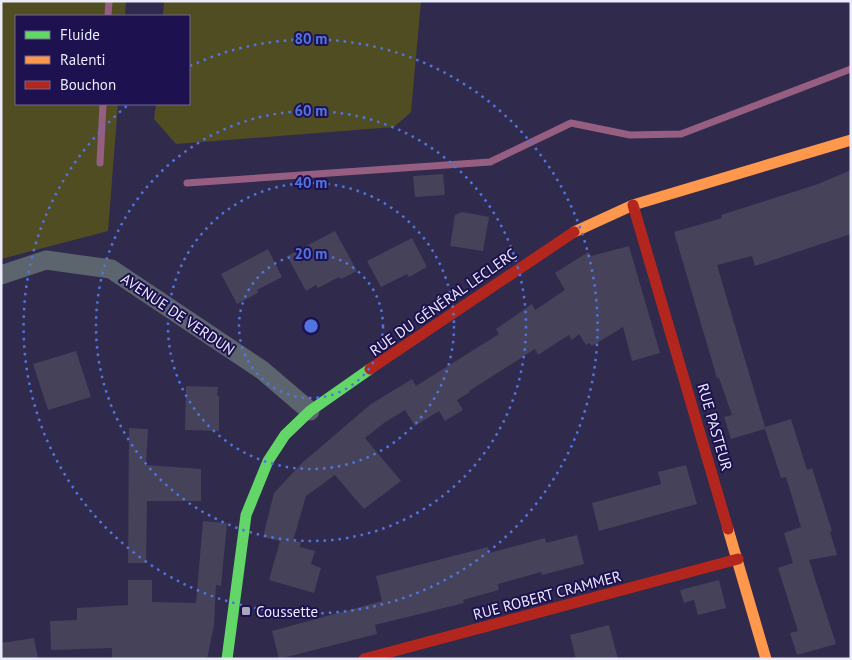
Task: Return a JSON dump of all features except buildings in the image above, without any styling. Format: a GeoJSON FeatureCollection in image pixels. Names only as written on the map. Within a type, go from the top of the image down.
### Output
{"type":"FeatureCollection","features":[{"type":"Feature","properties":{"kind":"street","name":"RUE DU GÉNÉRAL LECLERC"},"geometry":{"type":"LineString","coordinates":[[227,659],[246,515],[268,461],[285,435],[310,411],[579,228],[634,205],[851,140]]}},
{"type":"Feature","properties":{"kind":"street","name":"RUE PASTEUR"},"geometry":{"type":"LineString","coordinates":[[634,205],[766,659]]}},
{"type":"Feature","properties":{"kind":"street","name":"AVENUE DE VERDUN"},"geometry":{"type":"LineString","coordinates":[[1,275],[46,260],[111,269],[262,370],[310,411]]}},
{"type":"Feature","properties":{"kind":"street","name":"RUE ROBERT CRAMMER"},"geometry":{"type":"LineString","coordinates":[[364,659],[738,559]]}},
{"type":"Feature","properties":{"kind":"shaded area"},"geometry":{"type":"Polygon","coordinates":[[[1,1],[126,1],[125,15],[15,15],[15,105],[118,105],[108,231],[1,259],[1,1]]]}},
{"type":"Feature","properties":{"kind":"shaded area"},"geometry":{"type":"Polygon","coordinates":[[[164,1],[421,1],[411,112],[394,127],[176,144],[154,119],[156,105],[190,105],[190,15],[163,15],[164,1]]]}},
{"type":"Feature","properties":{"kind":"waterway"},"geometry":{"type":"LineString","coordinates":[[108,15],[109,1]]}},
{"type":"Feature","properties":{"kind":"waterway"},"geometry":{"type":"LineString","coordinates":[[187,183],[490,162],[571,123],[630,135],[681,134],[851,69]]}},
{"type":"Feature","properties":{"kind":"waterway"},"geometry":{"type":"LineString","coordinates":[[100,163],[103,105]]}},
{"type":"Feature","properties":{"kind":"traffic: fast"},"geometry":{"type":"LineString","coordinates":[[227,659],[246,515],[268,461],[285,435],[310,411],[370,369]]}},
{"type":"Feature","properties":{"kind":"traffic: slow"},"geometry":{"type":"LineString","coordinates":[[574,232],[633,205],[851,140]]}},
{"type":"Feature","properties":{"kind":"traffic: slow"},"geometry":{"type":"LineString","coordinates":[[728,529],[766,659]]}},
{"type":"Feature","properties":{"kind":"traffic: jam"},"geometry":{"type":"LineString","coordinates":[[633,205],[728,529]]}},
{"type":"Feature","properties":{"kind":"traffic: jam"},"geometry":{"type":"LineString","coordinates":[[370,369],[574,232]]}},
{"type":"Feature","properties":{"kind":"traffic: jam"},"geometry":{"type":"LineString","coordinates":[[364,659],[738,559]]}},
{"type":"Feature","properties":{"kind":"place","name":"Coussette"},"geometry":{"type":"Point","coordinates":[246,611]}}]}
